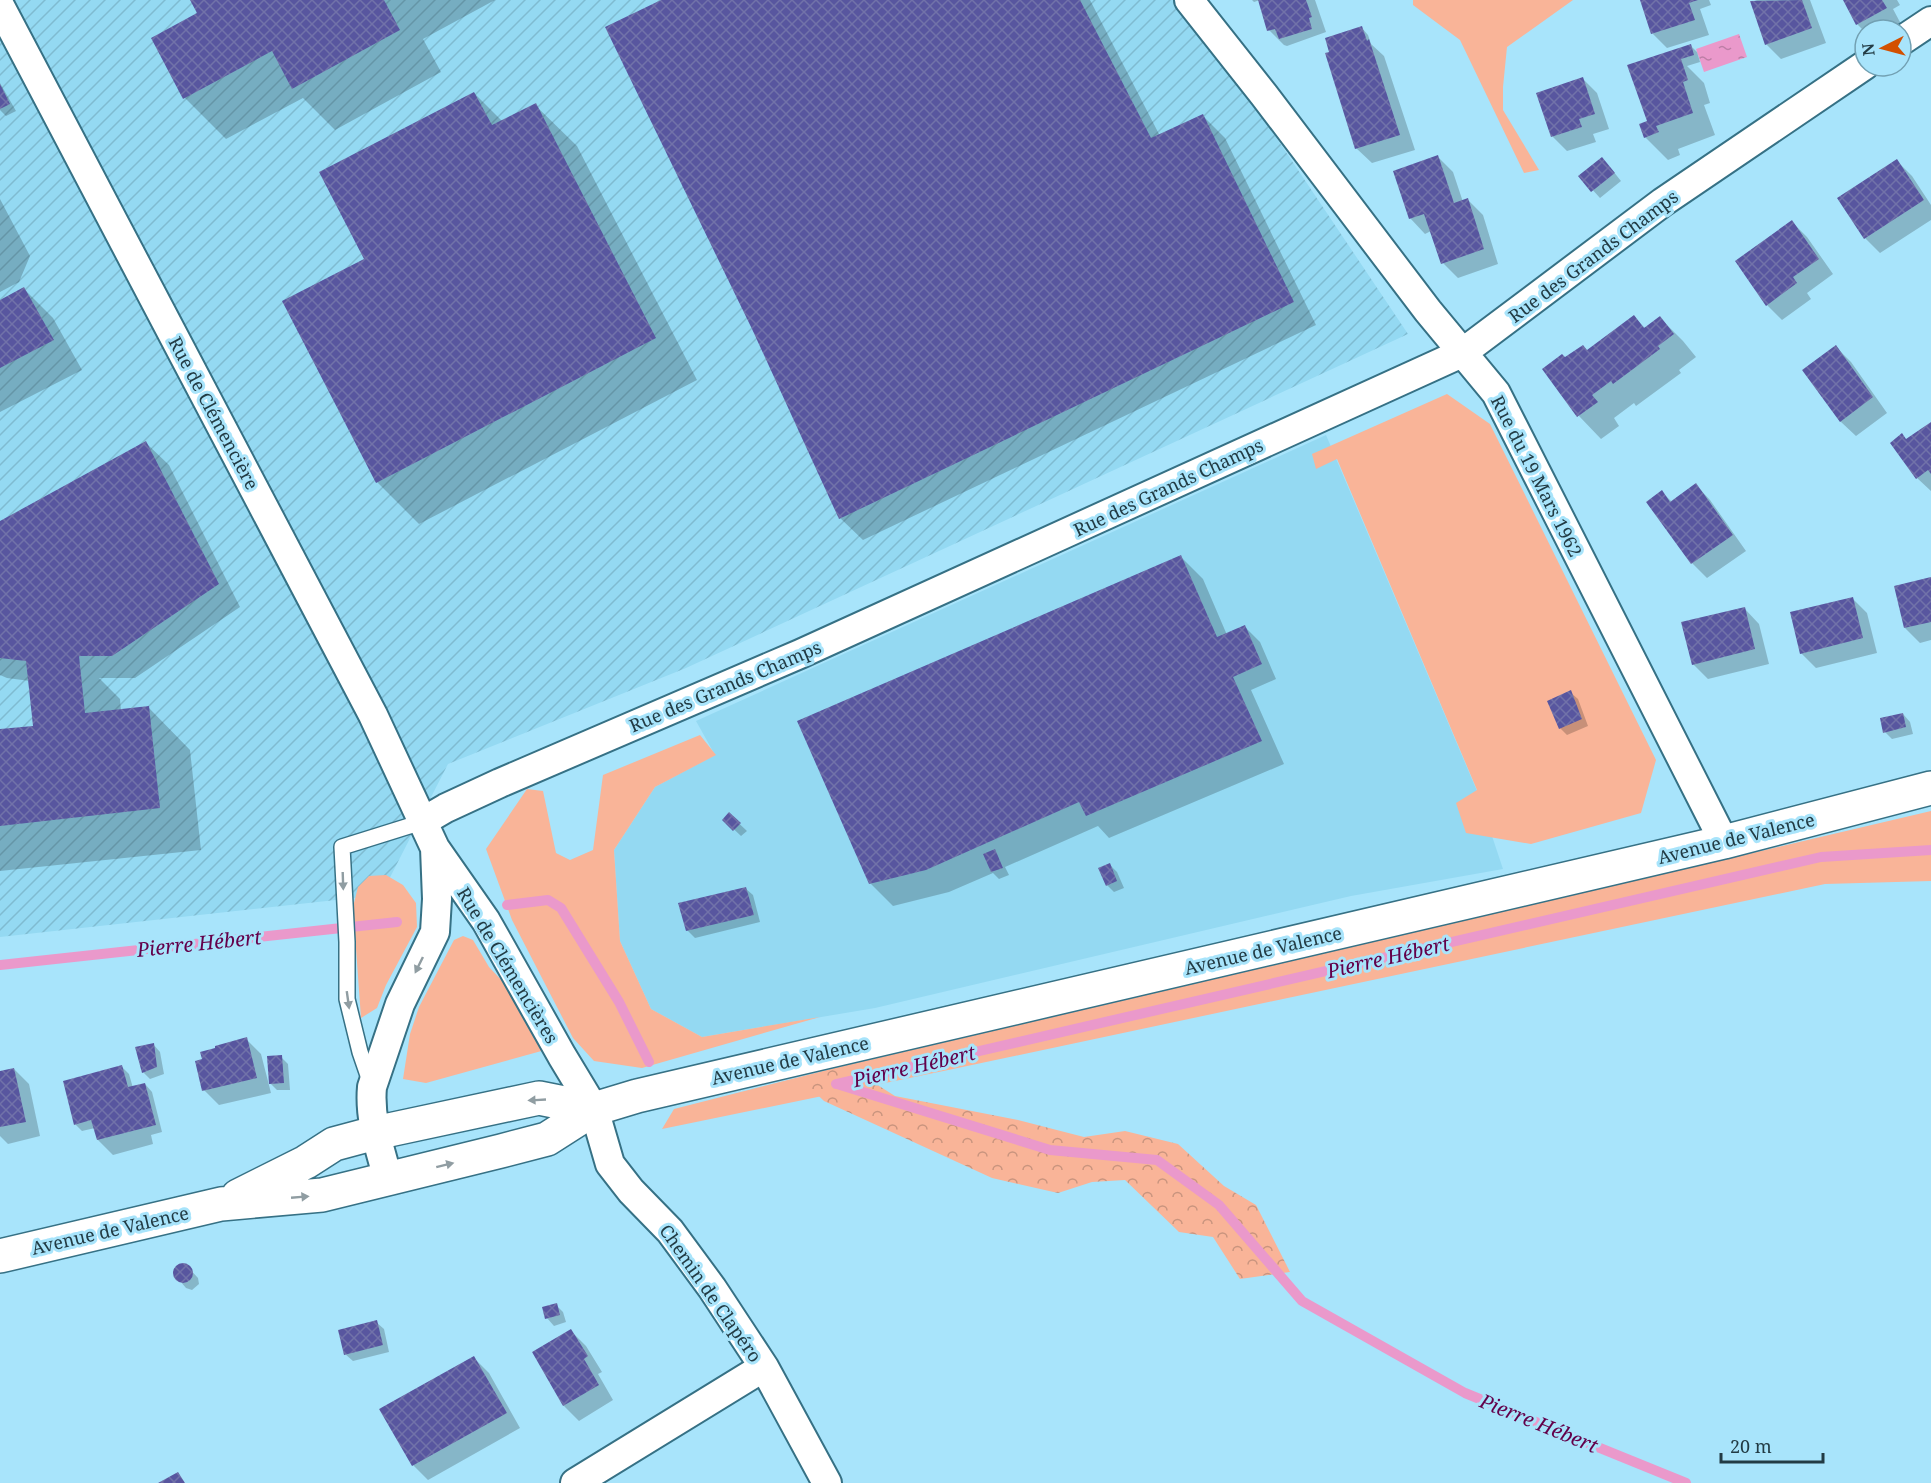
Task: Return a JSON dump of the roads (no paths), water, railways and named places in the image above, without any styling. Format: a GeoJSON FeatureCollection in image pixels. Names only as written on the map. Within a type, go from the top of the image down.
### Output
{"type":"FeatureCollection","features":[{"type":"Feature","properties":{"kind":"main road","name":"Avenue de Valence"},"geometry":{"type":"LineString","coordinates":[[0,1256],[221,1204],[322,1195],[547,1139],[594,1109],[637,1096],[1724,842],[1931,788]]}},
{"type":"Feature","properties":{"kind":"main road","name":"Avenue de Valence"},"geometry":{"type":"LineString","coordinates":[[221,1204],[306,1162],[334,1144],[375,1133],[538,1098],[594,1109]]}},
{"type":"Feature","properties":{"kind":"street","name":"Rue du 19 Mars 1962"},"geometry":{"type":"LineString","coordinates":[[1189,0],[1428,311],[1496,393],[1724,842]]}},
{"type":"Feature","properties":{"kind":"street","name":"Rue de Clémencière"},"geometry":{"type":"LineString","coordinates":[[0,6],[373,715],[422,822]]}},
{"type":"Feature","properties":{"kind":"street"},"geometry":{"type":"LineString","coordinates":[[1913,33],[1931,21]]}},
{"type":"Feature","properties":{"kind":"street","name":"Rue des Grands Champs"},"geometry":{"type":"LineString","coordinates":[[422,822],[500,783],[800,654],[1462,353],[1663,202],[1853,73]]}},
{"type":"Feature","properties":{"kind":"street","name":"Rue de Clémencières"},"geometry":{"type":"LineString","coordinates":[[422,822],[435,848],[486,921],[594,1109]]}},
{"type":"Feature","properties":{"kind":"street"},"geometry":{"type":"LineString","coordinates":[[388,1179],[375,1133],[371,1101],[372,1087],[400,1004],[435,933],[435,848]]}},
{"type":"Feature","properties":{"kind":"street"},"geometry":{"type":"LineString","coordinates":[[435,933],[448,923],[461,918],[486,921]]}},
{"type":"Feature","properties":{"kind":"street","name":"Chemin de Clapéro"},"geometry":{"type":"LineString","coordinates":[[594,1109],[610,1164],[631,1191],[670,1231],[712,1288],[764,1367],[827,1483]]}},
{"type":"Feature","properties":{"kind":"street"},"geometry":{"type":"LineString","coordinates":[[575,1483],[764,1367]]}},
{"type":"Feature","properties":{"kind":"lane"},"geometry":{"type":"LineString","coordinates":[[372,1087],[360,1052],[347,999],[347,942],[342,848],[422,822]]}},
{"type":"Feature","properties":{"kind":"water"},"geometry":{"type":"Polygon","coordinates":[[[1739,34],[1747,57],[1704,72],[1696,49],[1739,34]]]}},
{"type":"Feature","properties":{"kind":"waterway","name":"Pierre Hébert"},"geometry":{"type":"LineString","coordinates":[[836,1084],[1821,857],[1931,850]]}},
{"type":"Feature","properties":{"kind":"waterway","name":"Pierre Hébert"},"geometry":{"type":"LineString","coordinates":[[507,905],[548,900],[561,908],[619,1002],[649,1062]]}},
{"type":"Feature","properties":{"kind":"waterway","name":"Pierre Hébert"},"geometry":{"type":"LineString","coordinates":[[0,965],[397,922]]}},
{"type":"Feature","properties":{"kind":"waterway","name":"Pierre Hébert"},"geometry":{"type":"LineString","coordinates":[[837,1084],[1050,1150],[1157,1160],[1219,1205],[1302,1301],[1465,1393],[1686,1483]]}}]}
